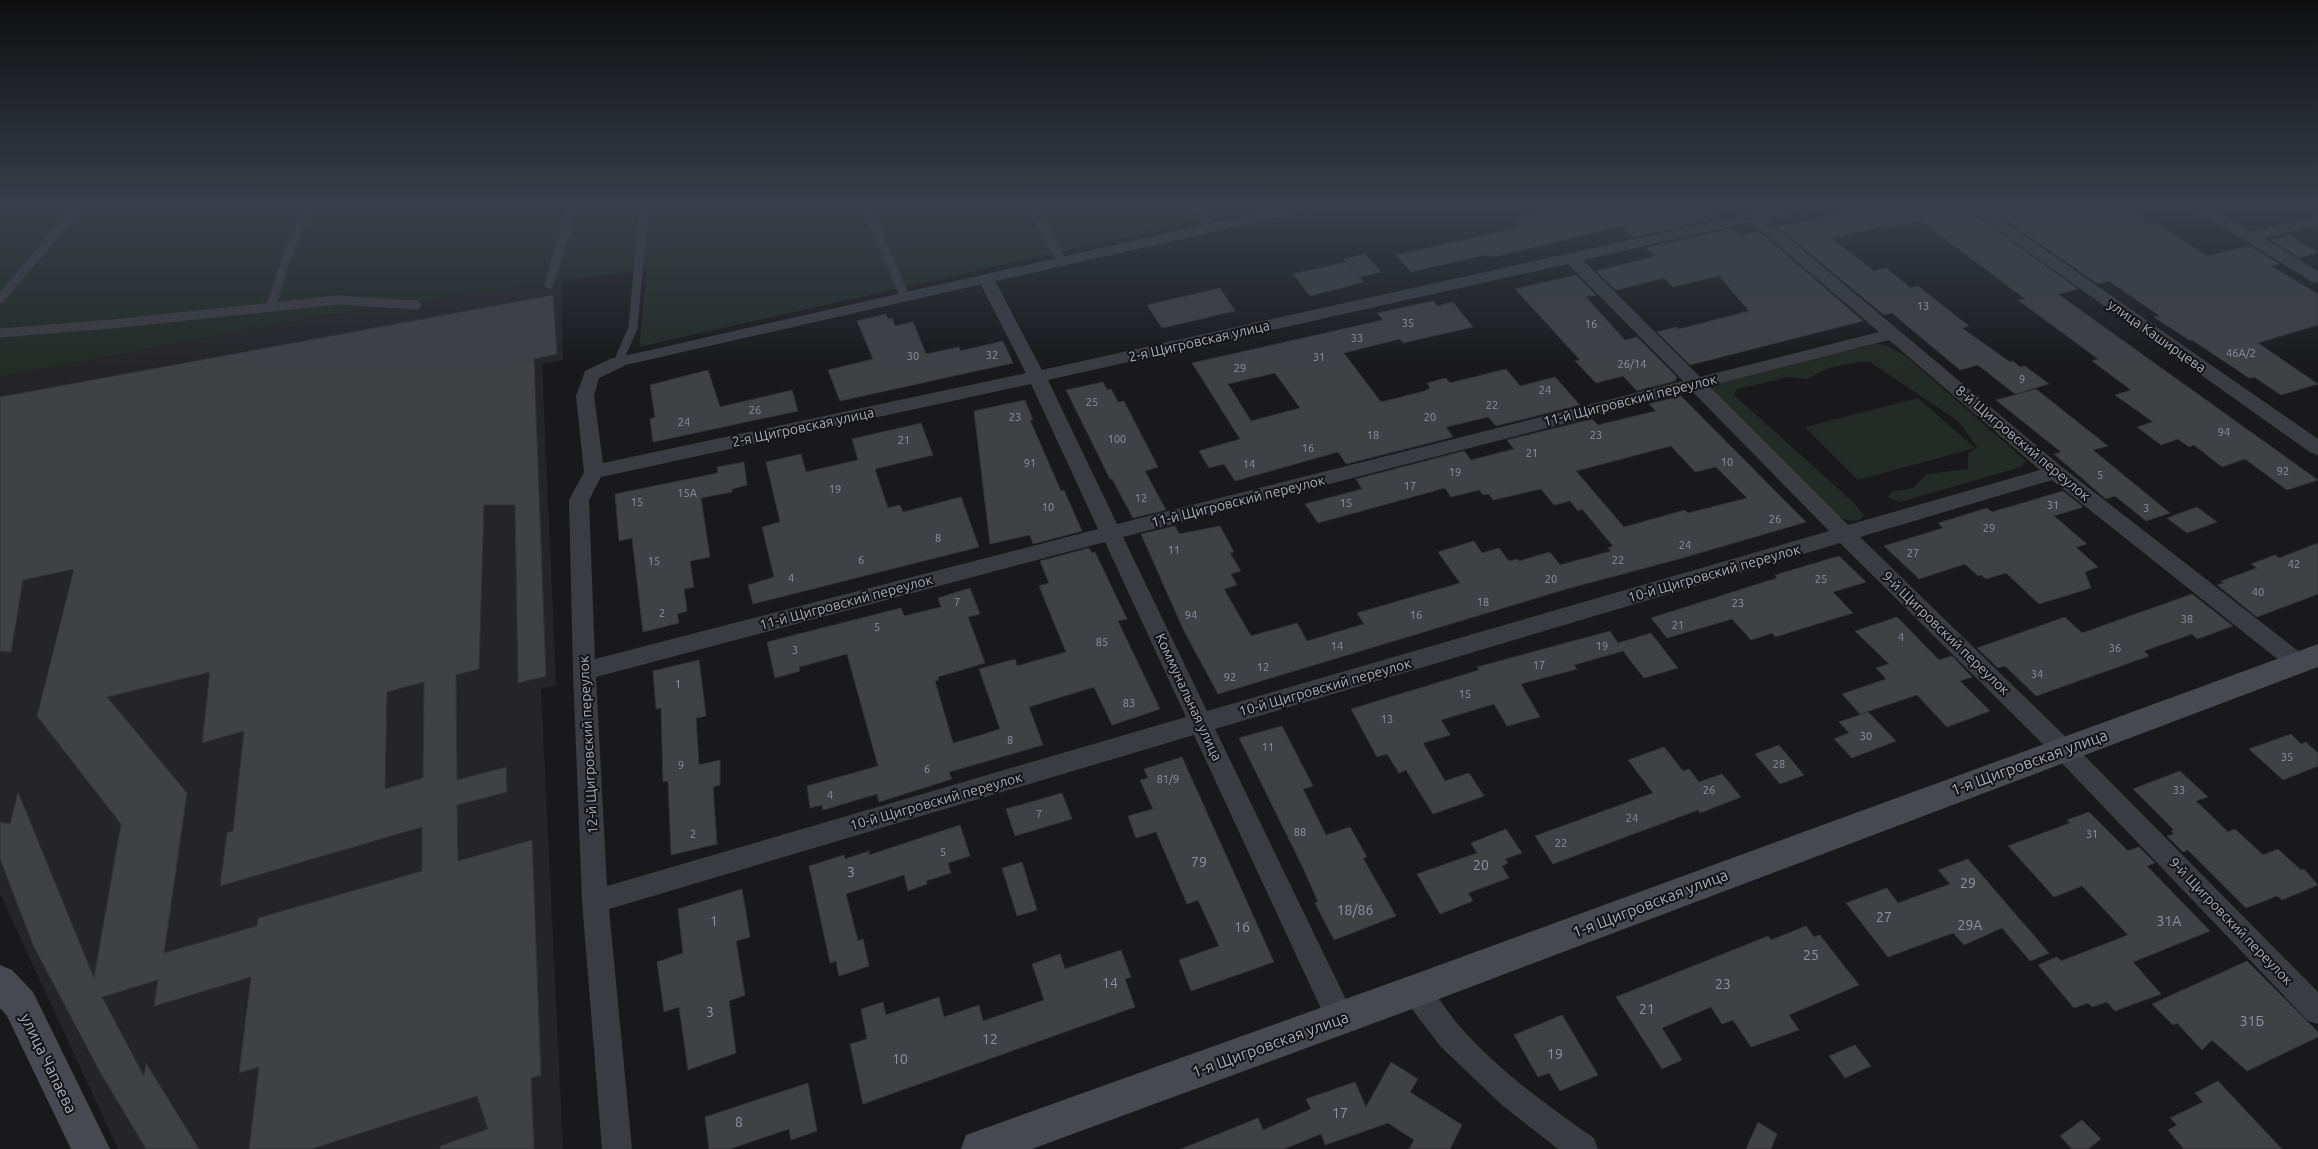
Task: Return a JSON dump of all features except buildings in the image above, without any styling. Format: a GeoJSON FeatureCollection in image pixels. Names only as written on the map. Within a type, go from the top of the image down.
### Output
{"type":"FeatureCollection","features":[{"type":"Feature","properties":{"kind":"street","name":"2-я Щигровская улица"},"geometry":{"type":"LineString","coordinates":[[594,472],[1037,377],[1565,260]]}},
{"type":"Feature","properties":{"kind":"street","name":"9-й Щигровский переулок"},"geometry":{"type":"LineString","coordinates":[[1574,260],[1845,535],[2063,749],[2318,1011]]}},
{"type":"Feature","properties":{"kind":"street","name":"8-й Щигровский переулок"},"geometry":{"type":"LineString","coordinates":[[1804,260],[2055,472],[2308,659]]}},
{"type":"Feature","properties":{"kind":"street","name":"улица Каширцева"},"geometry":{"type":"LineString","coordinates":[[2049,260],[2318,448]]}},
{"type":"Feature","properties":{"kind":"street"},"geometry":{"type":"LineString","coordinates":[[2288,260],[2318,278]]}},
{"type":"Feature","properties":{"kind":"street","name":"Коммунальная улица"},"geometry":{"type":"LineString","coordinates":[[986,279],[1037,377],[1340,1018]]}},
{"type":"Feature","properties":{"kind":"street","name":"11-й Щигровский переулок"},"geometry":{"type":"LineString","coordinates":[[584,671],[1111,533],[1892,334]]}},
{"type":"Feature","properties":{"kind":"street"},"geometry":{"type":"LineString","coordinates":[[594,472],[586,396],[591,375],[618,362]]}},
{"type":"Feature","properties":{"kind":"street","name":"12-й Щигровский переулок"},"geometry":{"type":"LineString","coordinates":[[594,472],[579,500],[584,671],[595,901],[617,1149]]}},
{"type":"Feature","properties":{"kind":"street","name":"10-й Щигровский переулок"},"geometry":{"type":"LineString","coordinates":[[595,901],[2055,472]]}},
{"type":"Feature","properties":{"kind":"street","name":"1-я Щигровская улица"},"geometry":{"type":"LineString","coordinates":[[980,1149],[1415,991],[2308,659]]}},
{"type":"Feature","properties":{"kind":"street","name":"улица Чапаева"},"geometry":{"type":"LineString","coordinates":[[0,982],[20,1004],[91,1149]]}},
{"type":"Feature","properties":{"kind":"street"},"geometry":{"type":"LineString","coordinates":[[1415,991],[1436,1022],[1475,1064],[1525,1108],[1583,1149]]}},
{"type":"Feature","properties":{"kind":"lane"},"geometry":{"type":"LineString","coordinates":[[0,299],[34,260]]}},
{"type":"Feature","properties":{"kind":"lane"},"geometry":{"type":"LineString","coordinates":[[271,306],[286,260]]}},
{"type":"Feature","properties":{"kind":"lane"},"geometry":{"type":"LineString","coordinates":[[548,284],[556,260]]}},
{"type":"Feature","properties":{"kind":"lane"},"geometry":{"type":"LineString","coordinates":[[618,362],[633,328],[639,260]]}},
{"type":"Feature","properties":{"kind":"lane"},"geometry":{"type":"LineString","coordinates":[[889,260],[905,297]]}},
{"type":"Feature","properties":{"kind":"lane"},"geometry":{"type":"LineString","coordinates":[[618,362],[1068,260]]}},
{"type":"Feature","properties":{"kind":"lane"},"geometry":{"type":"LineString","coordinates":[[0,333],[112,324],[338,300],[416,305]]}},
{"type":"Feature","properties":{"kind":"shaded area"},"geometry":{"type":"Polygon","coordinates":[[[0,260],[1025,260],[639,347],[647,269],[323,316],[0,377],[0,260]]]}},
{"type":"Feature","properties":{"kind":"shaded area"},"geometry":{"type":"Polygon","coordinates":[[[561,281],[563,360],[542,364],[556,685],[541,689],[563,1149],[118,1149],[0,894],[0,377],[323,316],[561,281]]]}},
{"type":"Feature","properties":{"kind":"shaded area"},"geometry":{"type":"Polygon","coordinates":[[[1877,344],[1888,346],[1907,357],[2026,461],[2021,467],[1900,502],[1888,497],[1892,492],[1913,488],[1927,474],[1968,469],[1968,454],[1977,447],[1958,421],[1870,362],[1859,362],[1829,368],[1807,379],[1788,377],[1737,389],[1734,395],[1853,502],[1864,515],[1858,521],[1845,520],[1834,514],[1711,391],[1716,382],[1877,344]]]}},
{"type":"Feature","properties":{"kind":"shaded area"},"geometry":{"type":"Polygon","coordinates":[[[1918,398],[1975,448],[1858,480],[1805,427],[1918,398]]]}}]}
